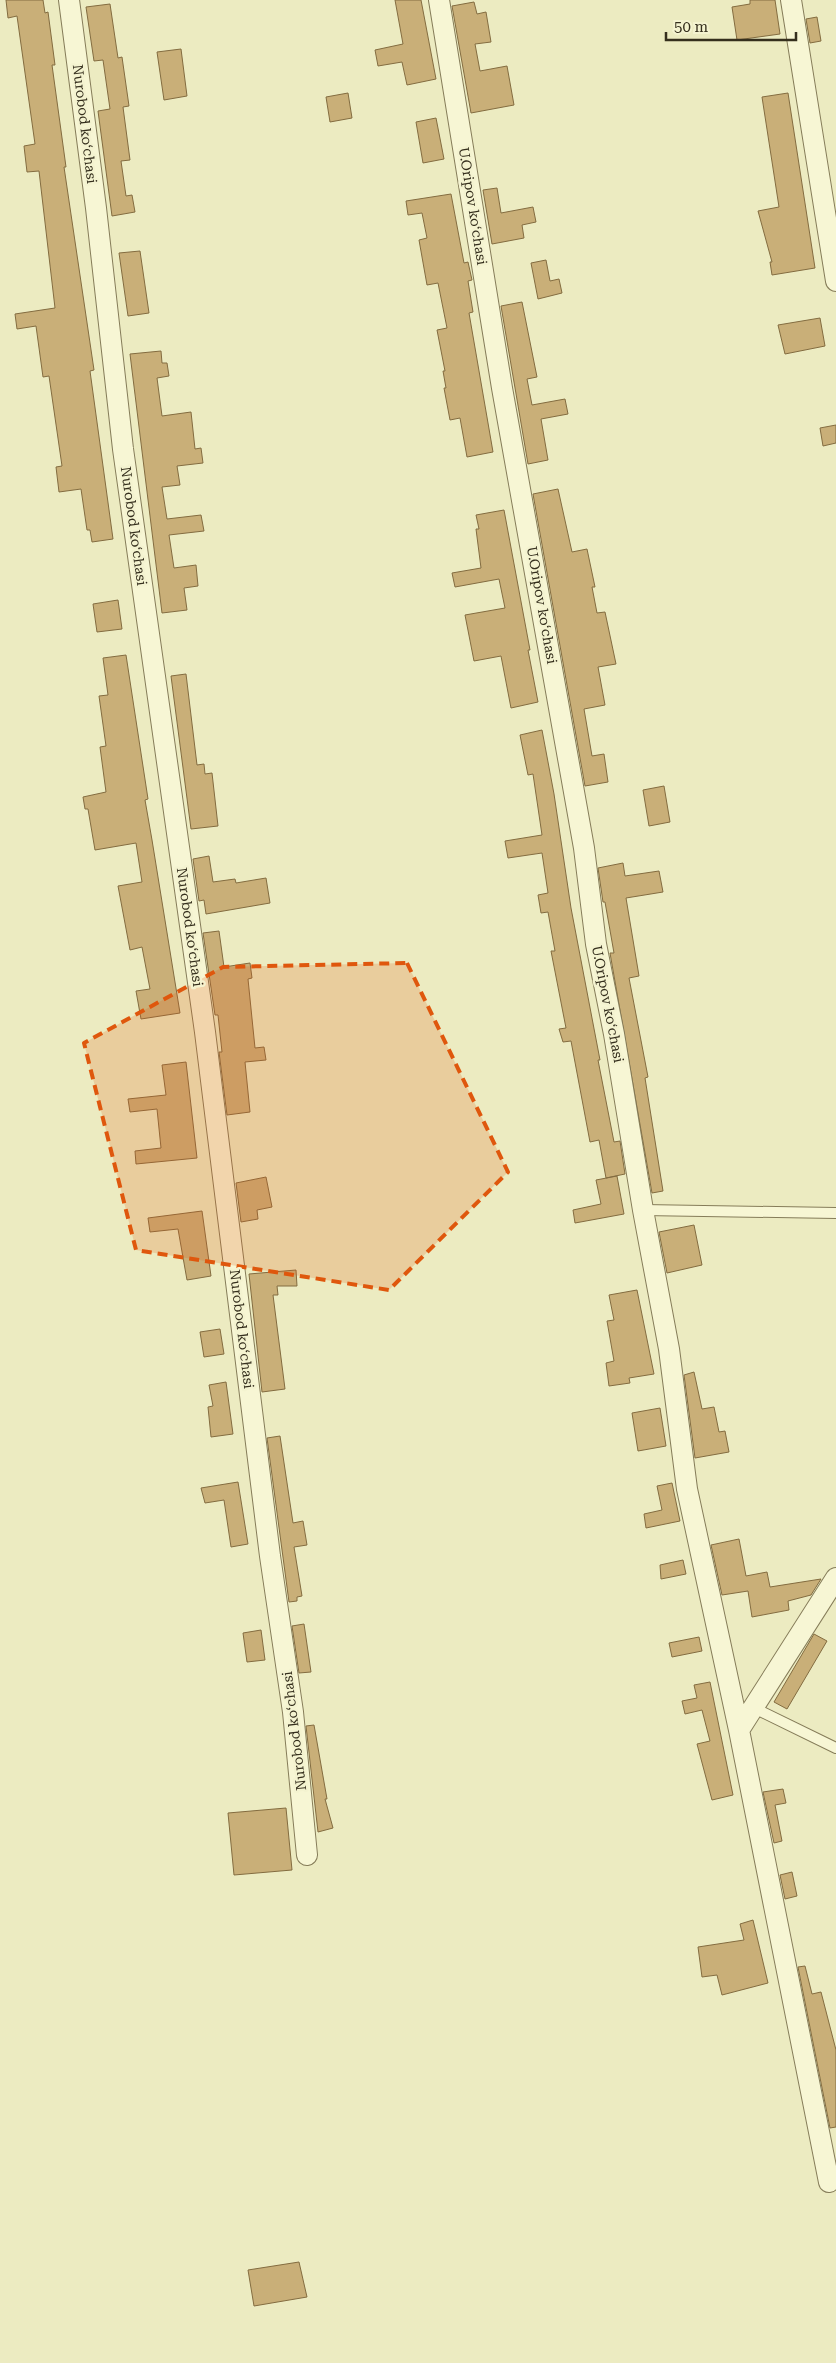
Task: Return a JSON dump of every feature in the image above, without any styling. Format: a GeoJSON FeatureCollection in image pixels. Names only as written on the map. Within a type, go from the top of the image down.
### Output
{"type":"FeatureCollection","features":[{"type":"Feature","properties":{"kind":"street","name":"Nurobod koʻchasi"},"geometry":{"type":"LineString","coordinates":[[69,0],[97,218],[123,449],[205,1032],[270,1556],[293,1712],[307,1855]]}},
{"type":"Feature","properties":{"kind":"street","name":"U.Oripov koʻchasi"},"geometry":{"type":"LineString","coordinates":[[439,0],[502,388],[584,848],[596,944],[614,1034],[643,1210],[669,1349],[687,1489],[739,1730],[829,2182]]}},
{"type":"Feature","properties":{"kind":"street"},"geometry":{"type":"LineString","coordinates":[[791,0],[836,281]]}},
{"type":"Feature","properties":{"kind":"street"},"geometry":{"type":"LineString","coordinates":[[739,1730],[836,1578]]}},
{"type":"Feature","properties":{"kind":"lane"},"geometry":{"type":"LineString","coordinates":[[643,1210],[836,1213]]}},
{"type":"Feature","properties":{"kind":"lane"},"geometry":{"type":"LineString","coordinates":[[754,1708],[836,1748]]}},
{"type":"Feature","properties":{"kind":"highlighted area"},"geometry":{"type":"Polygon","coordinates":[[[407,963],[508,1172],[389,1290],[136,1250],[84,1043],[223,967],[407,963]]]}},
{"type":"Feature","properties":{"kind":"building"},"geometry":{"type":"Polygon","coordinates":[[[6,0],[43,0],[45,13],[48,12],[55,65],[52,65],[66,167],[64,167],[94,370],[90,371],[113,539],[92,542],[90,530],[87,530],[81,489],[59,492],[56,467],[62,466],[49,376],[43,377],[36,326],[17,329],[15,314],[55,308],[39,171],[27,172],[24,146],[35,144],[17,16],[8,18],[6,0]]]}},
{"type":"Feature","properties":{"kind":"building"},"geometry":{"type":"Polygon","coordinates":[[[395,0],[421,0],[436,79],[407,85],[402,62],[378,66],[375,50],[403,44],[395,0]]]}},
{"type":"Feature","properties":{"kind":"building"},"geometry":{"type":"Polygon","coordinates":[[[750,0],[775,0],[780,34],[737,40],[732,7],[750,4],[750,0]]]}},
{"type":"Feature","properties":{"kind":"building"},"geometry":{"type":"Polygon","coordinates":[[[474,2],[477,14],[486,12],[491,42],[475,44],[480,71],[507,66],[514,105],[471,113],[452,6],[474,2]]]}},
{"type":"Feature","properties":{"kind":"building"},"geometry":{"type":"Polygon","coordinates":[[[110,4],[118,58],[122,57],[129,106],[123,107],[130,160],[121,161],[126,196],[132,195],[135,212],[112,216],[98,111],[110,109],[103,60],[94,61],[86,7],[110,4]]]}},
{"type":"Feature","properties":{"kind":"building"},"geometry":{"type":"Polygon","coordinates":[[[817,17],[821,41],[810,43],[806,19],[817,17]]]}},
{"type":"Feature","properties":{"kind":"building"},"geometry":{"type":"Polygon","coordinates":[[[181,49],[187,96],[164,100],[157,52],[181,49]]]}},
{"type":"Feature","properties":{"kind":"building"},"geometry":{"type":"Polygon","coordinates":[[[348,93],[352,118],[330,122],[326,97],[348,93]]]}},
{"type":"Feature","properties":{"kind":"building"},"geometry":{"type":"Polygon","coordinates":[[[788,93],[815,268],[772,275],[770,262],[772,262],[758,211],[779,207],[762,97],[788,93]]]}},
{"type":"Feature","properties":{"kind":"building"},"geometry":{"type":"Polygon","coordinates":[[[436,118],[444,159],[423,163],[416,122],[436,118]]]}},
{"type":"Feature","properties":{"kind":"building"},"geometry":{"type":"Polygon","coordinates":[[[497,188],[501,213],[533,207],[536,222],[522,225],[524,238],[492,244],[483,190],[497,188]]]}},
{"type":"Feature","properties":{"kind":"building"},"geometry":{"type":"Polygon","coordinates":[[[451,194],[464,263],[468,262],[472,280],[468,281],[473,312],[469,313],[493,452],[467,457],[460,418],[450,420],[444,388],[446,388],[443,371],[445,371],[437,330],[447,328],[438,283],[427,285],[419,240],[427,238],[422,213],[408,215],[406,201],[451,194]]]}},
{"type":"Feature","properties":{"kind":"building"},"geometry":{"type":"Polygon","coordinates":[[[140,251],[149,313],[128,316],[119,253],[140,251]]]}},
{"type":"Feature","properties":{"kind":"building"},"geometry":{"type":"Polygon","coordinates":[[[546,260],[550,281],[559,279],[562,293],[538,299],[531,263],[546,260]]]}},
{"type":"Feature","properties":{"kind":"building"},"geometry":{"type":"Polygon","coordinates":[[[522,302],[537,377],[527,379],[532,405],[565,399],[568,414],[541,419],[548,460],[528,464],[501,306],[522,302]]]}},
{"type":"Feature","properties":{"kind":"building"},"geometry":{"type":"Polygon","coordinates":[[[820,318],[825,346],[785,354],[778,325],[820,318]]]}},
{"type":"Feature","properties":{"kind":"building"},"geometry":{"type":"Polygon","coordinates":[[[161,351],[162,363],[167,363],[169,376],[157,378],[162,416],[191,412],[195,449],[201,448],[203,463],[177,466],[180,485],[162,487],[167,519],[201,515],[204,531],[169,535],[174,568],[196,565],[198,586],[184,588],[187,610],[162,613],[130,354],[161,351]]]}},
{"type":"Feature","properties":{"kind":"building"},"geometry":{"type":"Polygon","coordinates":[[[836,425],[836,443],[823,446],[820,428],[836,425]]]}},
{"type":"Feature","properties":{"kind":"building"},"geometry":{"type":"Polygon","coordinates":[[[558,489],[572,552],[587,549],[595,587],[592,587],[597,613],[605,612],[616,664],[598,667],[605,705],[584,709],[592,756],[604,754],[608,782],[585,786],[533,494],[558,489]]]}},
{"type":"Feature","properties":{"kind":"building"},"geometry":{"type":"Polygon","coordinates":[[[504,510],[538,702],[511,708],[501,656],[474,661],[465,615],[505,608],[499,579],[455,587],[452,573],[481,568],[476,529],[479,529],[476,515],[504,510]]]}},
{"type":"Feature","properties":{"kind":"building"},"geometry":{"type":"Polygon","coordinates":[[[118,600],[122,629],[97,632],[93,604],[118,600]]]}},
{"type":"Feature","properties":{"kind":"building"},"geometry":{"type":"Polygon","coordinates":[[[126,655],[148,799],[145,800],[180,1013],[141,1019],[136,991],[150,989],[142,947],[130,950],[118,886],[142,882],[136,843],[95,850],[88,809],[85,809],[83,797],[106,792],[100,747],[106,746],[99,696],[108,695],[103,658],[126,655]]]}},
{"type":"Feature","properties":{"kind":"building"},"geometry":{"type":"Polygon","coordinates":[[[186,674],[197,765],[204,764],[205,774],[212,773],[218,826],[191,829],[171,676],[186,674]]]}},
{"type":"Feature","properties":{"kind":"building"},"geometry":{"type":"Polygon","coordinates":[[[542,730],[554,794],[571,908],[600,1060],[598,1060],[614,1142],[620,1141],[625,1174],[606,1178],[599,1140],[590,1142],[571,1041],[563,1042],[559,1029],[566,1028],[551,951],[555,951],[548,912],[541,913],[538,895],[548,893],[542,853],[508,858],[505,841],[542,835],[533,774],[528,775],[520,735],[542,730]]]}},
{"type":"Feature","properties":{"kind":"building"},"geometry":{"type":"Polygon","coordinates":[[[664,786],[670,822],[649,826],[643,790],[664,786]]]}},
{"type":"Feature","properties":{"kind":"building"},"geometry":{"type":"Polygon","coordinates":[[[209,856],[213,882],[235,879],[236,883],[266,878],[270,903],[206,914],[204,900],[199,901],[193,859],[209,856]]]}},
{"type":"Feature","properties":{"kind":"building"},"geometry":{"type":"Polygon","coordinates":[[[623,863],[625,876],[659,871],[663,892],[626,898],[639,976],[629,978],[648,1077],[645,1078],[663,1191],[652,1193],[610,953],[614,953],[598,868],[623,863]]]}},
{"type":"Feature","properties":{"kind":"building"},"geometry":{"type":"Polygon","coordinates":[[[219,931],[224,967],[250,963],[252,978],[248,979],[255,1048],[264,1047],[266,1060],[245,1062],[250,1112],[227,1115],[219,1052],[222,1052],[218,1015],[215,1015],[203,933],[219,931]]]}},
{"type":"Feature","properties":{"kind":"building"},"geometry":{"type":"Polygon","coordinates":[[[186,1062],[197,1158],[136,1164],[135,1151],[161,1148],[157,1109],[130,1112],[128,1099],[166,1095],[162,1065],[186,1062]]]}},
{"type":"Feature","properties":{"kind":"building"},"geometry":{"type":"Polygon","coordinates":[[[617,1176],[624,1214],[575,1223],[573,1210],[601,1204],[596,1180],[617,1176]]]}},
{"type":"Feature","properties":{"kind":"building"},"geometry":{"type":"Polygon","coordinates":[[[266,1177],[272,1207],[257,1210],[258,1219],[241,1222],[236,1183],[266,1177]]]}},
{"type":"Feature","properties":{"kind":"building"},"geometry":{"type":"Polygon","coordinates":[[[202,1211],[211,1276],[187,1280],[178,1229],[150,1232],[148,1218],[202,1211]]]}},
{"type":"Feature","properties":{"kind":"building"},"geometry":{"type":"Polygon","coordinates":[[[694,1225],[702,1265],[667,1273],[659,1232],[694,1225]]]}},
{"type":"Feature","properties":{"kind":"building"},"geometry":{"type":"Polygon","coordinates":[[[296,1270],[297,1286],[277,1286],[278,1295],[273,1295],[285,1389],[262,1392],[249,1274],[296,1270]]]}},
{"type":"Feature","properties":{"kind":"building"},"geometry":{"type":"Polygon","coordinates":[[[637,1290],[654,1374],[629,1378],[630,1383],[609,1386],[606,1363],[614,1361],[607,1321],[614,1320],[609,1295],[637,1290]]]}},
{"type":"Feature","properties":{"kind":"building"},"geometry":{"type":"Polygon","coordinates":[[[220,1329],[224,1354],[204,1357],[200,1332],[220,1329]]]}},
{"type":"Feature","properties":{"kind":"building"},"geometry":{"type":"Polygon","coordinates":[[[694,1372],[702,1409],[714,1407],[719,1432],[725,1431],[729,1452],[695,1458],[684,1375],[694,1372]]]}},
{"type":"Feature","properties":{"kind":"building"},"geometry":{"type":"Polygon","coordinates":[[[226,1382],[233,1434],[211,1437],[208,1407],[213,1406],[209,1385],[226,1382]]]}},
{"type":"Feature","properties":{"kind":"building"},"geometry":{"type":"Polygon","coordinates":[[[660,1408],[666,1446],[638,1451],[632,1413],[660,1408]]]}},
{"type":"Feature","properties":{"kind":"building"},"geometry":{"type":"Polygon","coordinates":[[[280,1436],[293,1523],[303,1521],[307,1545],[294,1547],[302,1596],[297,1597],[297,1601],[289,1602],[267,1438],[280,1436]]]}},
{"type":"Feature","properties":{"kind":"building"},"geometry":{"type":"Polygon","coordinates":[[[238,1482],[248,1544],[231,1547],[224,1500],[205,1503],[201,1488],[238,1482]]]}},
{"type":"Feature","properties":{"kind":"building"},"geometry":{"type":"Polygon","coordinates":[[[672,1483],[680,1521],[646,1528],[644,1514],[662,1510],[657,1486],[672,1483]]]}},
{"type":"Feature","properties":{"kind":"building"},"geometry":{"type":"Polygon","coordinates":[[[739,1539],[746,1576],[767,1572],[770,1587],[821,1579],[811,1595],[788,1601],[789,1610],[752,1617],[748,1591],[722,1595],[711,1545],[739,1539]]]}},
{"type":"Feature","properties":{"kind":"building"},"geometry":{"type":"Polygon","coordinates":[[[683,1560],[686,1574],[661,1579],[660,1565],[683,1560]]]}},
{"type":"Feature","properties":{"kind":"building"},"geometry":{"type":"Polygon","coordinates":[[[304,1624],[311,1672],[299,1673],[292,1626],[304,1624]]]}},
{"type":"Feature","properties":{"kind":"building"},"geometry":{"type":"Polygon","coordinates":[[[261,1630],[265,1660],[247,1662],[243,1633],[261,1630]]]}},
{"type":"Feature","properties":{"kind":"building"},"geometry":{"type":"Polygon","coordinates":[[[814,1634],[827,1641],[787,1709],[774,1702],[814,1634]]]}},
{"type":"Feature","properties":{"kind":"building"},"geometry":{"type":"Polygon","coordinates":[[[699,1637],[702,1651],[672,1657],[669,1643],[699,1637]]]}},
{"type":"Feature","properties":{"kind":"building"},"geometry":{"type":"Polygon","coordinates":[[[710,1682],[733,1795],[712,1800],[697,1744],[710,1741],[702,1710],[685,1714],[682,1701],[697,1698],[694,1685],[710,1682]]]}},
{"type":"Feature","properties":{"kind":"building"},"geometry":{"type":"Polygon","coordinates":[[[314,1725],[327,1799],[325,1799],[333,1828],[318,1832],[306,1726],[314,1725]]]}},
{"type":"Feature","properties":{"kind":"building"},"geometry":{"type":"Polygon","coordinates":[[[783,1789],[786,1803],[775,1805],[782,1841],[774,1843],[763,1792],[783,1789]]]}},
{"type":"Feature","properties":{"kind":"building"},"geometry":{"type":"Polygon","coordinates":[[[286,1808],[292,1870],[234,1875],[228,1813],[286,1808]]]}},
{"type":"Feature","properties":{"kind":"building"},"geometry":{"type":"Polygon","coordinates":[[[792,1872],[797,1896],[785,1899],[780,1875],[792,1872]]]}},
{"type":"Feature","properties":{"kind":"building"},"geometry":{"type":"Polygon","coordinates":[[[753,1920],[768,1983],[722,1995],[717,1975],[702,1977],[698,1947],[744,1940],[740,1924],[753,1920]]]}},
{"type":"Feature","properties":{"kind":"building"},"geometry":{"type":"Polygon","coordinates":[[[805,1966],[812,1994],[821,1992],[836,2050],[836,2127],[830,2128],[798,1967],[805,1966]]]}},
{"type":"Feature","properties":{"kind":"building"},"geometry":{"type":"Polygon","coordinates":[[[299,2262],[307,2297],[254,2306],[248,2270],[299,2262]]]}}]}
